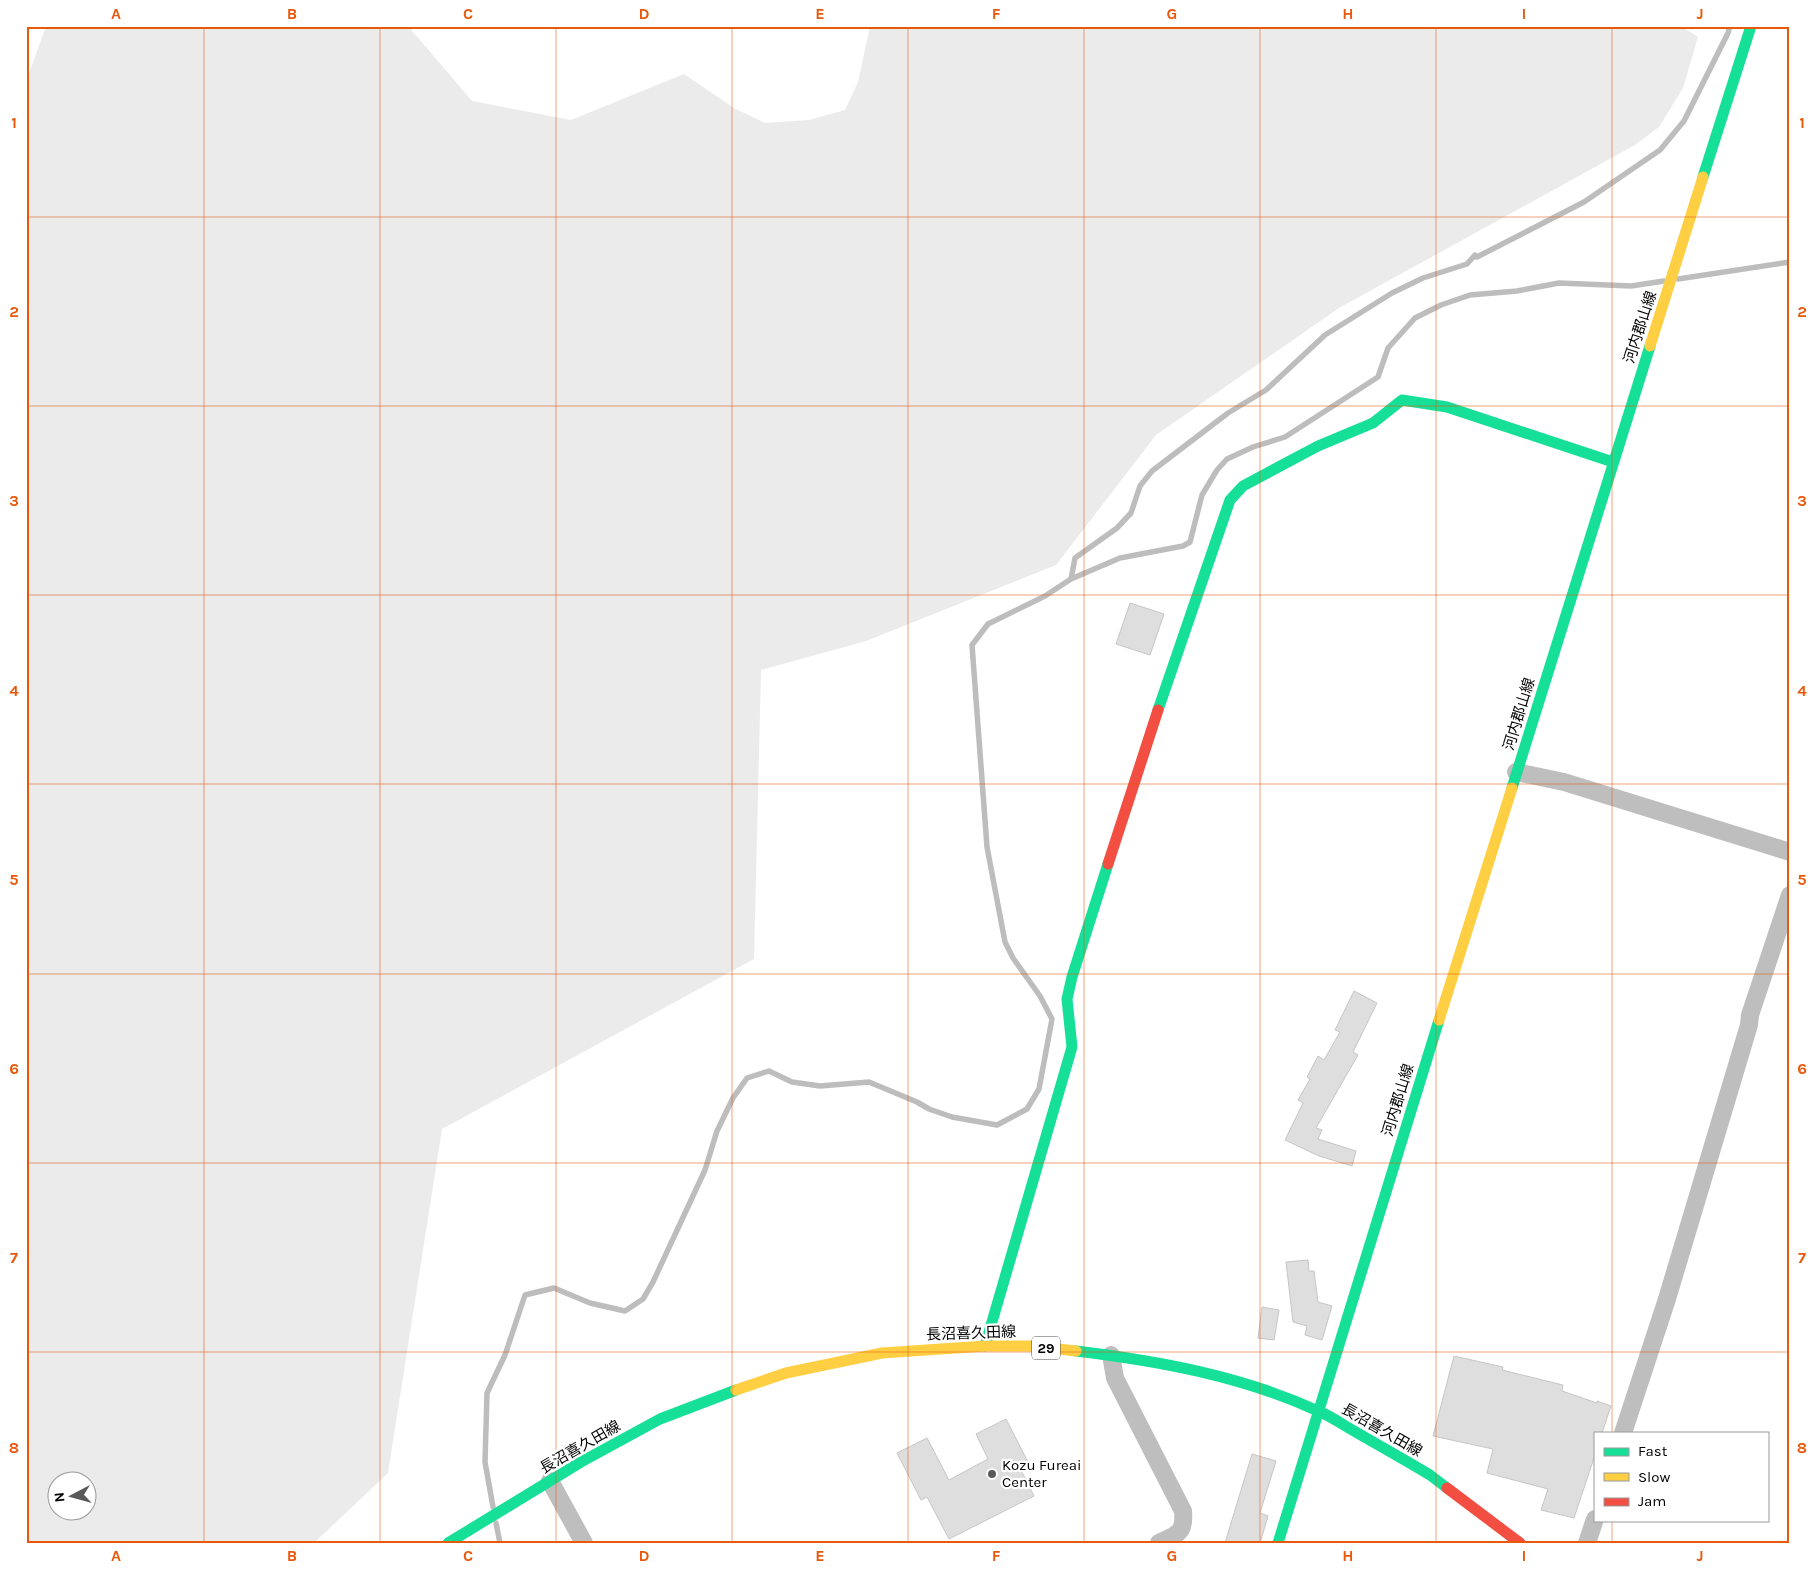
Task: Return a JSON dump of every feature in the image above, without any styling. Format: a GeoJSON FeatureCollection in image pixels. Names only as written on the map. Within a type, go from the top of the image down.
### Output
{"type":"FeatureCollection","features":[{"type":"Feature","properties":{"kind":"main road","name":"河内郡山線"},"geometry":{"type":"LineString","coordinates":[[1278,1543],[1412,1105],[1751,26]]}},
{"type":"Feature","properties":{"kind":"main road"},"geometry":{"type":"LineString","coordinates":[[986,1346],[1072,1047],[1067,999],[1072,977],[1149,735],[1233,495],[1243,486],[1318,446],[1372,423],[1402,400],[1447,407],[1613,462]]}},
{"type":"Feature","properties":{"kind":"main road","name":"長沼喜久田線"},"geometry":{"type":"LineString","coordinates":[[448,1543],[581,1462],[660,1420],[724,1394],[786,1373],[882,1353],[986,1346],[1032,1346],[1111,1355],[1194,1370],[1236,1381],[1319,1411],[1430,1475],[1520,1543]]}},
{"type":"Feature","properties":{"kind":"street"},"geometry":{"type":"LineString","coordinates":[[1516,772],[1564,782],[1790,852]]}},
{"type":"Feature","properties":{"kind":"street"},"geometry":{"type":"LineString","coordinates":[[1623,1432],[1667,1299],[1749,1025],[1750,1014],[1790,895]]}},
{"type":"Feature","properties":{"kind":"street"},"geometry":{"type":"LineString","coordinates":[[1111,1355],[1116,1378],[1183,1511],[1184,1522],[1181,1530],[1178,1534],[1160,1543]]}},
{"type":"Feature","properties":{"kind":"street"},"geometry":{"type":"LineString","coordinates":[[550,1482],[584,1543]]}},
{"type":"Feature","properties":{"kind":"street"},"geometry":{"type":"LineString","coordinates":[[1587,1543],[1594,1522]]}},
{"type":"Feature","properties":{"kind":"shaded area"},"geometry":{"type":"Polygon","coordinates":[[[46,26],[408,26],[472,101],[571,120],[684,74],[734,108],[765,123],[809,120],[845,110],[858,82],[870,26],[1681,26],[1698,37],[1683,88],[1659,127],[1635,145],[1339,308],[1156,435],[1056,565],[866,641],[761,670],[754,959],[442,1129],[388,1473],[314,1543],[26,1543],[26,82],[46,26]]]}},
{"type":"Feature","properties":{"kind":"building"},"geometry":{"type":"Polygon","coordinates":[[[1130,603],[1164,614],[1150,655],[1116,644],[1130,603]]]}},
{"type":"Feature","properties":{"kind":"building"},"geometry":{"type":"Polygon","coordinates":[[[1354,991],[1377,1003],[1353,1052],[1358,1055],[1316,1128],[1322,1130],[1318,1139],[1356,1151],[1352,1166],[1319,1156],[1285,1140],[1303,1103],[1298,1100],[1310,1079],[1307,1077],[1318,1056],[1324,1060],[1340,1032],[1335,1030],[1354,991]]]}},
{"type":"Feature","properties":{"kind":"building"},"geometry":{"type":"Polygon","coordinates":[[[1308,1260],[1309,1271],[1314,1271],[1318,1302],[1332,1306],[1322,1340],[1305,1335],[1307,1326],[1293,1322],[1286,1262],[1308,1260]]]}},
{"type":"Feature","properties":{"kind":"building"},"geometry":{"type":"Polygon","coordinates":[[[1262,1307],[1279,1310],[1274,1340],[1258,1338],[1262,1307]]]}},
{"type":"Feature","properties":{"kind":"building"},"geometry":{"type":"Polygon","coordinates":[[[1454,1356],[1503,1367],[1502,1370],[1563,1385],[1562,1391],[1611,1406],[1602,1432],[1594,1432],[1594,1458],[1574,1518],[1541,1510],[1548,1489],[1487,1473],[1493,1449],[1433,1436],[1454,1356]]]}},
{"type":"Feature","properties":{"kind":"building","name":"Kozu Fureai Center"},"geometry":{"type":"Polygon","coordinates":[[[1006,1419],[1029,1464],[1020,1468],[1034,1496],[949,1539],[927,1497],[921,1500],[897,1453],[927,1438],[949,1480],[988,1459],[976,1434],[1006,1419]]]}},
{"type":"Feature","properties":{"kind":"building"},"geometry":{"type":"Polygon","coordinates":[[[1252,1454],[1276,1461],[1260,1513],[1268,1516],[1260,1543],[1225,1543],[1252,1454]]]}},
{"type":"Feature","properties":{"kind":"waterway"},"geometry":{"type":"LineString","coordinates":[[1071,579],[1075,558],[1117,528],[1131,513],[1140,486],[1152,471],[1228,413],[1266,390],[1325,335],[1392,293],[1423,278],[1467,264],[1475,255],[1477,257],[1584,202],[1660,150],[1684,121],[1730,26]]}},
{"type":"Feature","properties":{"kind":"waterway"},"geometry":{"type":"LineString","coordinates":[[1678,279],[1790,262]]}},
{"type":"Feature","properties":{"kind":"waterway"},"geometry":{"type":"LineString","coordinates":[[493,1507],[485,1462],[487,1393],[505,1355],[525,1295],[554,1288],[590,1303],[625,1311],[643,1299],[653,1282],[705,1170],[717,1131],[733,1098],[747,1078],[769,1071],[792,1082],[820,1086],[869,1082],[929,1109],[952,1117],[997,1125],[1027,1109],[1039,1089],[1052,1019],[1040,996],[1013,958],[1005,942],[987,847],[972,645],[988,624],[1045,596],[1071,579],[1120,558],[1183,546],[1190,542],[1202,495],[1217,470],[1227,459],[1253,447],[1285,437],[1378,377],[1388,348],[1415,318],[1441,305],[1470,295],[1517,291],[1559,283],[1631,286],[1664,281]]}},
{"type":"Feature","properties":{"kind":"waterway"},"geometry":{"type":"LineString","coordinates":[[496,1523],[500,1543]]}},
{"type":"Feature","properties":{"kind":"traffic: fast"},"geometry":{"type":"LineString","coordinates":[[1703,177],[1751,26]]}},
{"type":"Feature","properties":{"kind":"traffic: fast"},"geometry":{"type":"LineString","coordinates":[[1512,788],[1650,346]]}},
{"type":"Feature","properties":{"kind":"traffic: fast"},"geometry":{"type":"LineString","coordinates":[[1158,710],[1230,500],[1243,486],[1318,446],[1373,423],[1402,400],[1447,407],[1613,462]]}},
{"type":"Feature","properties":{"kind":"traffic: fast"},"geometry":{"type":"LineString","coordinates":[[985,1346],[1072,1047],[1067,999],[1072,977],[1108,864]]}},
{"type":"Feature","properties":{"kind":"traffic: fast"},"geometry":{"type":"LineString","coordinates":[[1278,1543],[1439,1020]]}},
{"type":"Feature","properties":{"kind":"traffic: fast"},"geometry":{"type":"LineString","coordinates":[[1076,1351],[1169,1365],[1260,1388],[1323,1413],[1430,1475],[1447,1488]]}},
{"type":"Feature","properties":{"kind":"traffic: fast"},"geometry":{"type":"LineString","coordinates":[[448,1543],[581,1462],[660,1419],[736,1390]]}},
{"type":"Feature","properties":{"kind":"traffic: slow"},"geometry":{"type":"LineString","coordinates":[[1650,346],[1703,177]]}},
{"type":"Feature","properties":{"kind":"traffic: slow"},"geometry":{"type":"LineString","coordinates":[[1439,1020],[1512,788]]}},
{"type":"Feature","properties":{"kind":"traffic: slow"},"geometry":{"type":"LineString","coordinates":[[736,1390],[786,1373],[882,1353],[985,1346],[1032,1346],[1076,1351]]}},
{"type":"Feature","properties":{"kind":"traffic: jam"},"geometry":{"type":"LineString","coordinates":[[1108,864],[1158,710]]}},
{"type":"Feature","properties":{"kind":"traffic: jam"},"geometry":{"type":"LineString","coordinates":[[1447,1488],[1520,1543]]}},
{"type":"Feature","properties":{"kind":"place","name":"Kozu Fureai Center"},"geometry":{"type":"Point","coordinates":[992,1474]}}]}
